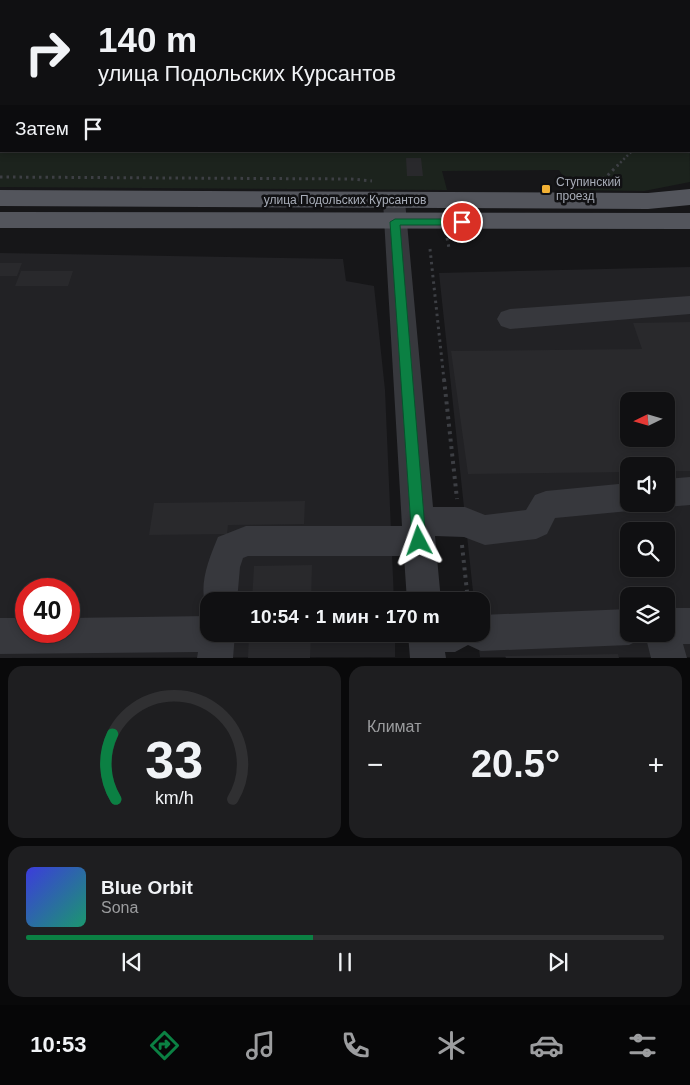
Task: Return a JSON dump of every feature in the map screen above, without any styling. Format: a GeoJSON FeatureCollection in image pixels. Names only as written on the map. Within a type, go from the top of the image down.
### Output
{"type":"FeatureCollection","features":[{"type":"Feature","properties":{"kind":"main road","name":"улица Подольских Курсантов"},"geometry":{"type":"LineString","coordinates":[[0,198],[389,202],[648,201],[690,196]]}},
{"type":"Feature","properties":{"kind":"main road","name":"улица Подольских Курсантов"},"geometry":{"type":"LineString","coordinates":[[0,220],[389,202],[690,221]]}},
{"type":"Feature","properties":{"kind":"street"},"geometry":{"type":"LineString","coordinates":[[389,202],[418,531],[426,592]]}},
{"type":"Feature","properties":{"kind":"street"},"geometry":{"type":"LineString","coordinates":[[510,319],[690,305]]}},
{"type":"Feature","properties":{"kind":"street"},"geometry":{"type":"LineString","coordinates":[[675,492],[690,491]]}},
{"type":"Feature","properties":{"kind":"street"},"geometry":{"type":"LineString","coordinates":[[221,592],[223,567],[230,548],[246,541],[418,531],[460,522],[485,530],[536,524],[546,505],[620,498]]}},
{"type":"Feature","properties":{"kind":"street"},"geometry":{"type":"LineString","coordinates":[[675,626],[690,626]]}},
{"type":"Feature","properties":{"kind":"street"},"geometry":{"type":"LineString","coordinates":[[490,633],[620,627]]}},
{"type":"Feature","properties":{"kind":"street"},"geometry":{"type":"LineString","coordinates":[[0,636],[217,634],[215,658]]}},
{"type":"Feature","properties":{"kind":"street"},"geometry":{"type":"LineString","coordinates":[[665,642],[669,658]]}},
{"type":"Feature","properties":{"kind":"path"},"geometry":{"type":"LineString","coordinates":[[588,184],[606,177],[631,152]]}},
{"type":"Feature","properties":{"kind":"path"},"geometry":{"type":"LineString","coordinates":[[0,177],[351,179],[389,202]]}},
{"type":"Feature","properties":{"kind":"path"},"geometry":{"type":"LineString","coordinates":[[446,235],[449,248]]}},
{"type":"Feature","properties":{"kind":"path"},"geometry":{"type":"LineString","coordinates":[[430,249],[467,592]]}},
{"type":"Feature","properties":{"kind":"shaded area"},"geometry":{"type":"Polygon","coordinates":[[[0,152],[690,152],[690,182],[644,191],[572,190],[559,170],[442,171],[447,190],[0,187],[0,152]]]}},
{"type":"Feature","properties":{"kind":"shaded area"},"geometry":{"type":"Polygon","coordinates":[[[0,253],[343,259],[346,281],[374,286],[385,390],[394,592],[200,592],[200,642],[395,642],[395,657],[0,658],[0,253]]]}},
{"type":"Feature","properties":{"kind":"shaded area"},"geometry":{"type":"Polygon","coordinates":[[[690,267],[690,657],[480,657],[478,642],[490,642],[490,592],[473,592],[439,273],[690,267]]]}},
{"type":"Feature","properties":{"kind":"building"},"geometry":{"type":"Polygon","coordinates":[[[406,158],[421,158],[423,176],[407,176],[406,158]]]}},
{"type":"Feature","properties":{"kind":"building"},"geometry":{"type":"Polygon","coordinates":[[[0,263],[22,263],[17,276],[0,276],[0,263]]]}},
{"type":"Feature","properties":{"kind":"building"},"geometry":{"type":"Polygon","coordinates":[[[21,271],[73,271],[68,286],[15,286],[21,271]]]}},
{"type":"Feature","properties":{"kind":"building"},"geometry":{"type":"Polygon","coordinates":[[[690,322],[690,471],[675,471],[675,457],[620,457],[620,472],[468,474],[451,351],[642,349],[633,323],[690,322]]]}},
{"type":"Feature","properties":{"kind":"building"},"geometry":{"type":"Polygon","coordinates":[[[305,501],[304,524],[228,525],[227,534],[149,535],[154,503],[305,501]]]}},
{"type":"Feature","properties":{"kind":"building"},"geometry":{"type":"Polygon","coordinates":[[[312,565],[311,592],[253,592],[254,566],[312,565]]]}},
{"type":"Feature","properties":{"kind":"building"},"geometry":{"type":"Polygon","coordinates":[[[249,642],[311,642],[310,658],[248,658],[249,642]]]}},
{"type":"Feature","properties":{"kind":"building"},"geometry":{"type":"Polygon","coordinates":[[[618,654],[619,658],[506,658],[505,656],[618,654]]]}},
{"type":"Feature","properties":{"kind":"place","name":"Ступинский проезд"},"geometry":{"type":"Point","coordinates":[546,189]}},
{"type":"Feature","properties":{"kind":"route"},"geometry":{"type":"LineString","coordinates":[[419,541],[395,222],[462,222]]}}]}
